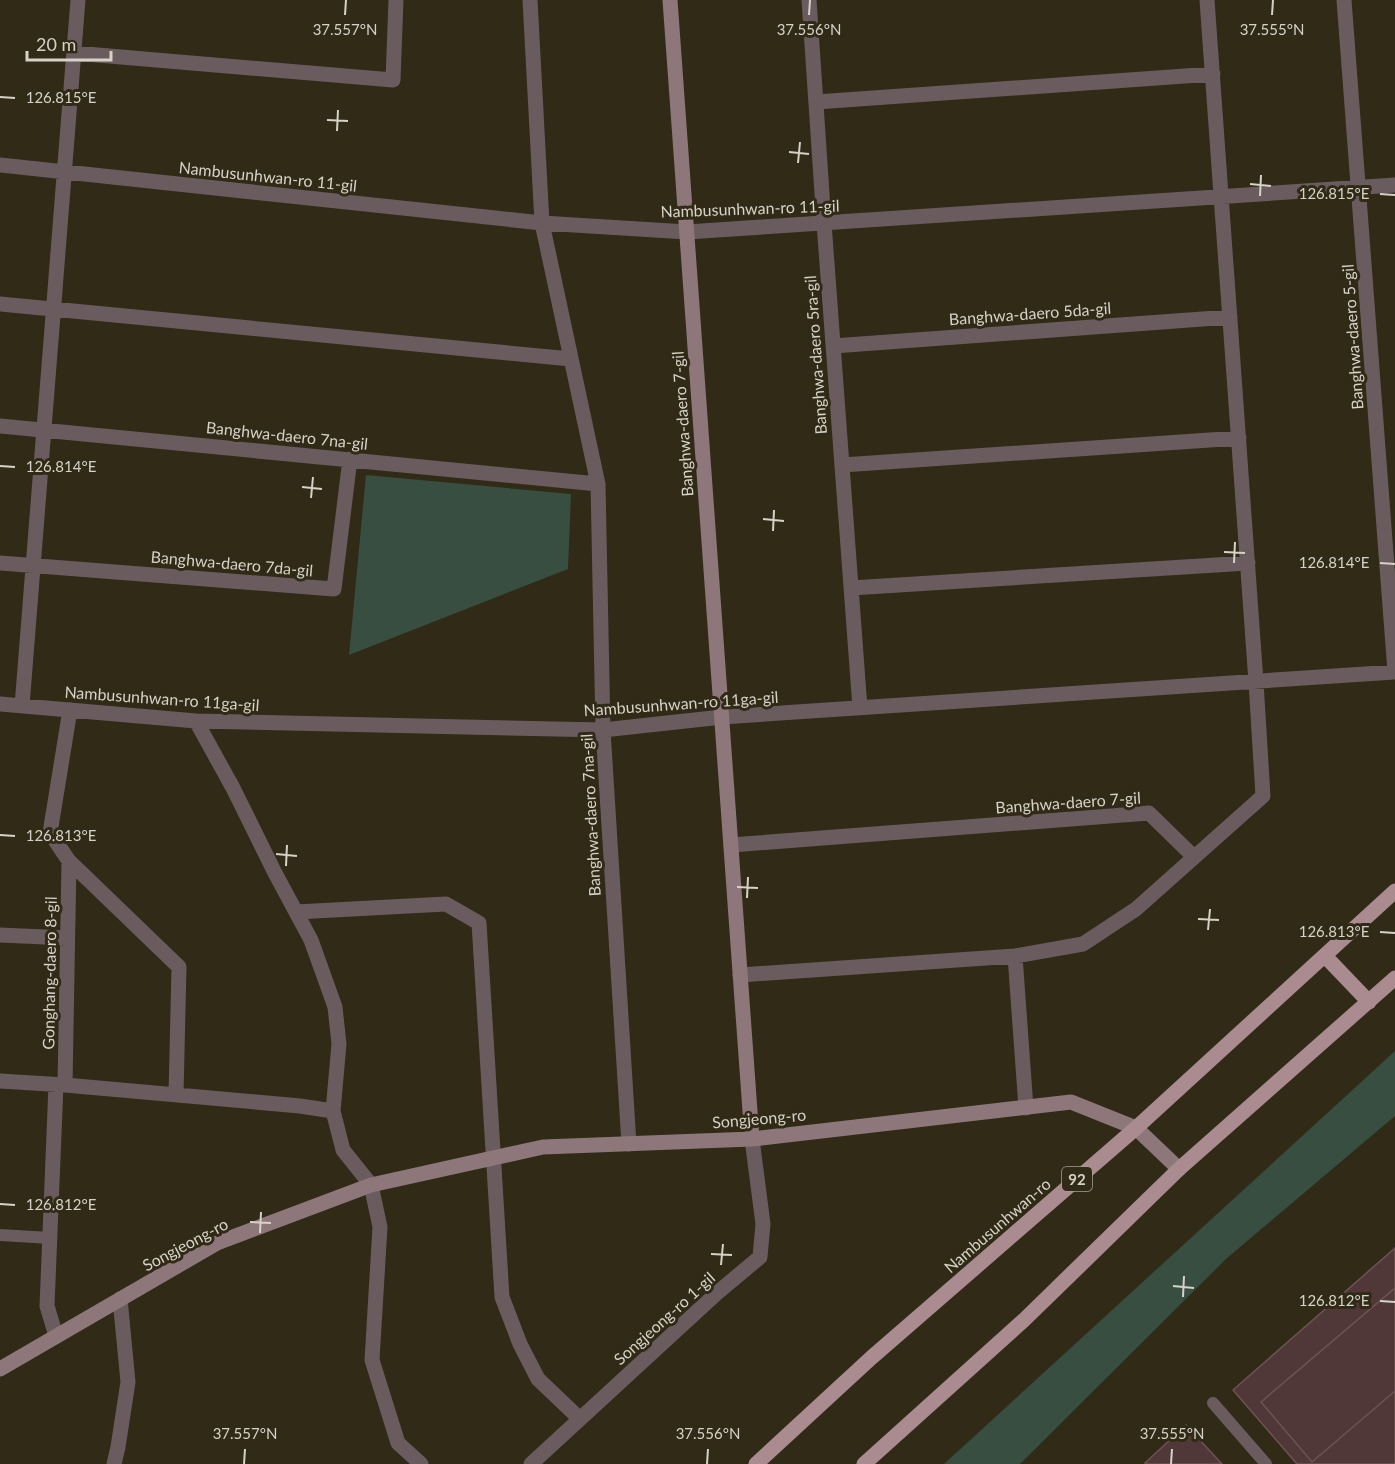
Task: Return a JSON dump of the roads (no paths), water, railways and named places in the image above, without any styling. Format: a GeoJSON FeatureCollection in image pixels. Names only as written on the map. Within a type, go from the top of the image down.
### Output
{"type":"FeatureCollection","features":[{"type":"Feature","properties":{"kind":"main road","name":"Nambusunhwan-ro"},"geometry":{"type":"LineString","coordinates":[[756,1464],[880,1350],[1136,1128],[1395,891]]}},
{"type":"Feature","properties":{"kind":"main road"},"geometry":{"type":"LineString","coordinates":[[1325,956],[1369,1002]]}},
{"type":"Feature","properties":{"kind":"main road"},"geometry":{"type":"LineString","coordinates":[[864,1464],[1024,1320],[1179,1168],[1395,978]]}},
{"type":"Feature","properties":{"kind":"street"},"geometry":{"type":"LineString","coordinates":[[22,706],[78,0]]}},
{"type":"Feature","properties":{"kind":"street"},"geometry":{"type":"LineString","coordinates":[[74,53],[393,80],[396,0]]}},
{"type":"Feature","properties":{"kind":"street","name":"Banghwa-daero 7na-gil"},"geometry":{"type":"LineString","coordinates":[[530,0],[542,224],[598,483],[603,730],[629,1144]]}},
{"type":"Feature","properties":{"kind":"street","name":"Banghwa-daero 7-gil"},"geometry":{"type":"LineString","coordinates":[[670,0],[752,1139]]}},
{"type":"Feature","properties":{"kind":"street","name":"Banghwa-daero 5ra-gil"},"geometry":{"type":"LineString","coordinates":[[809,0],[860,708]]}},
{"type":"Feature","properties":{"kind":"street"},"geometry":{"type":"LineString","coordinates":[[740,975],[1015,956],[1083,944],[1136,909],[1263,796],[1208,0]]}},
{"type":"Feature","properties":{"kind":"street","name":"Banghwa-daero 5-gil"},"geometry":{"type":"LineString","coordinates":[[1344,0],[1395,672]]}},
{"type":"Feature","properties":{"kind":"street"},"geometry":{"type":"LineString","coordinates":[[816,102],[1213,74]]}},
{"type":"Feature","properties":{"kind":"street","name":"Nambusunhwan-ro 11-gil"},"geometry":{"type":"LineString","coordinates":[[0,165],[542,224],[687,232],[1395,185]]}},
{"type":"Feature","properties":{"kind":"street"},"geometry":{"type":"LineString","coordinates":[[0,304],[571,359]]}},
{"type":"Feature","properties":{"kind":"street","name":"Banghwa-daero 5da-gil"},"geometry":{"type":"LineString","coordinates":[[833,346],[1230,317]]}},
{"type":"Feature","properties":{"kind":"street","name":"Banghwa-daero 7na-gil"},"geometry":{"type":"LineString","coordinates":[[0,426],[598,483]]}},
{"type":"Feature","properties":{"kind":"street"},"geometry":{"type":"LineString","coordinates":[[842,465],[1239,438]]}},
{"type":"Feature","properties":{"kind":"street","name":"Banghwa-daero 7da-gil"},"geometry":{"type":"LineString","coordinates":[[33,566],[334,589],[350,459]]}},
{"type":"Feature","properties":{"kind":"street"},"geometry":{"type":"LineString","coordinates":[[851,588],[1248,562]]}},
{"type":"Feature","properties":{"kind":"street"},"geometry":{"type":"LineString","coordinates":[[0,563],[33,566]]}},
{"type":"Feature","properties":{"kind":"street","name":"Nambusunhwan-ro 11ga-gil"},"geometry":{"type":"LineString","coordinates":[[0,704],[196,721],[603,730],[722,717],[1395,672]]}},
{"type":"Feature","properties":{"kind":"street"},"geometry":{"type":"LineString","coordinates":[[70,710],[50,833],[69,861],[179,967],[176,1095]]}},
{"type":"Feature","properties":{"kind":"street"},"geometry":{"type":"LineString","coordinates":[[196,721],[311,940],[335,1007],[339,1044],[333,1111],[343,1150],[371,1185],[380,1227],[372,1360],[398,1443],[421,1464]]}},
{"type":"Feature","properties":{"kind":"street","name":"Banghwa-daero 7-gil"},"geometry":{"type":"LineString","coordinates":[[731,844],[1149,813],[1194,857]]}},
{"type":"Feature","properties":{"kind":"street","name":"Gonghang-daero 8-gil"},"geometry":{"type":"LineString","coordinates":[[60,1085],[69,861]]}},
{"type":"Feature","properties":{"kind":"street"},"geometry":{"type":"LineString","coordinates":[[296,912],[446,904],[479,923],[502,1297],[520,1344],[538,1379],[580,1419]]}},
{"type":"Feature","properties":{"kind":"street"},"geometry":{"type":"LineString","coordinates":[[0,936],[67,938]]}},
{"type":"Feature","properties":{"kind":"street"},"geometry":{"type":"LineString","coordinates":[[1015,956],[1026,1108]]}},
{"type":"Feature","properties":{"kind":"street"},"geometry":{"type":"LineString","coordinates":[[0,1081],[300,1106],[333,1111]]}},
{"type":"Feature","properties":{"kind":"street"},"geometry":{"type":"LineString","coordinates":[[56,1336],[47,1306],[60,1085]]}},
{"type":"Feature","properties":{"kind":"street","name":"Songjeong-ro"},"geometry":{"type":"LineString","coordinates":[[0,1369],[217,1243],[371,1185],[543,1147],[752,1139],[1071,1102],[1136,1128],[1179,1168]]}},
{"type":"Feature","properties":{"kind":"street","name":"Songjeong-ro 1-gil"},"geometry":{"type":"LineString","coordinates":[[531,1464],[717,1293],[760,1257],[763,1224],[752,1139]]}},
{"type":"Feature","properties":{"kind":"street"},"geometry":{"type":"LineString","coordinates":[[114,1464],[128,1383],[120,1299]]}},
{"type":"Feature","properties":{"kind":"lane"},"geometry":{"type":"LineString","coordinates":[[0,1235],[50,1238]]}},
{"type":"Feature","properties":{"kind":"lane"},"geometry":{"type":"LineString","coordinates":[[1213,1403],[1266,1464]]}}]}
